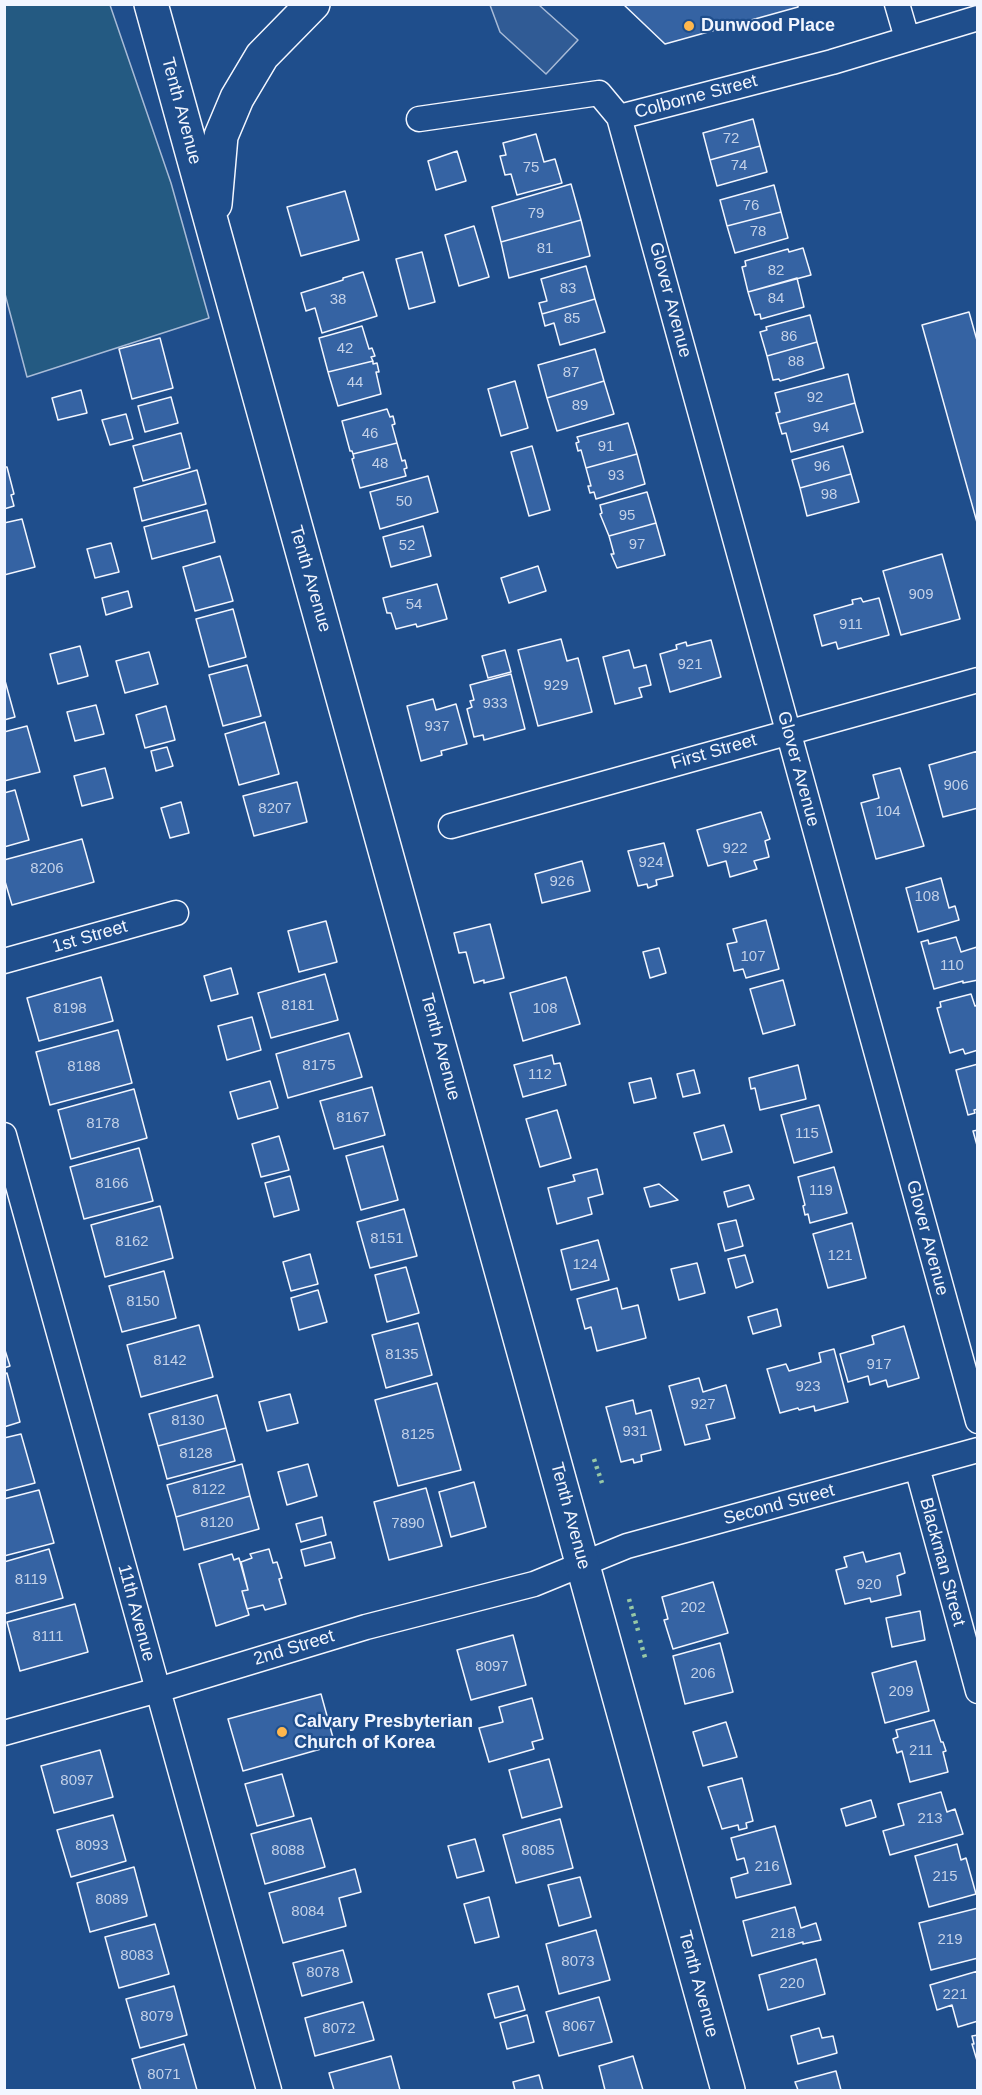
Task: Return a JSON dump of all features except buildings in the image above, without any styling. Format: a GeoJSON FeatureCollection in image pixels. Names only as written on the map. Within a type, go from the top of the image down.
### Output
{"type":"FeatureCollection","features":[{"type":"Feature","properties":{"kind":"main road","name":"Tenth Avenue"},"geometry":{"type":"LineString","coordinates":[[151,4],[728,2091]]}},
{"type":"Feature","properties":{"kind":"main road"},"geometry":{"type":"LineString","coordinates":[[213,230],[221,135],[237,98],[262,56],[313,4]]}},
{"type":"Feature","properties":{"kind":"street"},"geometry":{"type":"LineString","coordinates":[[897,4],[906,38]]}},
{"type":"Feature","properties":{"kind":"street","name":"Colborne Street"},"geometry":{"type":"LineString","coordinates":[[419,119],[599,93],[620,117],[832,62],[978,18]]}},
{"type":"Feature","properties":{"kind":"street","name":"Glover Avenue"},"geometry":{"type":"LineString","coordinates":[[620,117],[978,1421]]}},
{"type":"Feature","properties":{"kind":"street","name":"First Street"},"geometry":{"type":"LineString","coordinates":[[451,826],[978,680]]}},
{"type":"Feature","properties":{"kind":"street","name":"1st Street"},"geometry":{"type":"LineString","coordinates":[[4,961],[176,913]]}},
{"type":"Feature","properties":{"kind":"street","name":"11th Avenue"},"geometry":{"type":"LineString","coordinates":[[4,1135],[269,2091]]}},
{"type":"Feature","properties":{"kind":"street","name":"Second Street"},"geometry":{"type":"LineString","coordinates":[[583,1564],[627,1546],[978,1450]]}},
{"type":"Feature","properties":{"kind":"street","name":"Blackman Street"},"geometry":{"type":"LineString","coordinates":[[917,1467],[978,1691]]}},
{"type":"Feature","properties":{"kind":"street","name":"2nd Street"},"geometry":{"type":"LineString","coordinates":[[4,1733],[158,1690],[366,1626],[534,1584],[583,1564]]}},
{"type":"Feature","properties":{"kind":"shaded area"},"geometry":{"type":"Polygon","coordinates":[[[4,5],[110,5],[171,183],[209,318],[27,377],[5,294],[4,5]]]}},
{"type":"Feature","properties":{"kind":"shaded area"},"geometry":{"type":"Polygon","coordinates":[[[490,5],[539,5],[578,40],[546,74],[500,32],[490,5]]]}},
{"type":"Feature","properties":{"kind":"hedge"},"geometry":{"type":"LineString","coordinates":[[594,1459],[602,1483]]}},
{"type":"Feature","properties":{"kind":"hedge"},"geometry":{"type":"LineString","coordinates":[[629,1599],[639,1634]]}},
{"type":"Feature","properties":{"kind":"hedge"},"geometry":{"type":"LineString","coordinates":[[640,1640],[646,1661]]}},
{"type":"Feature","properties":{"kind":"place","name":"Dunwood Place"},"geometry":{"type":"Point","coordinates":[689,26]}},
{"type":"Feature","properties":{"kind":"place","name":"Calvary Presbyterian Church of Korea"},"geometry":{"type":"Point","coordinates":[282,1732]}}]}
